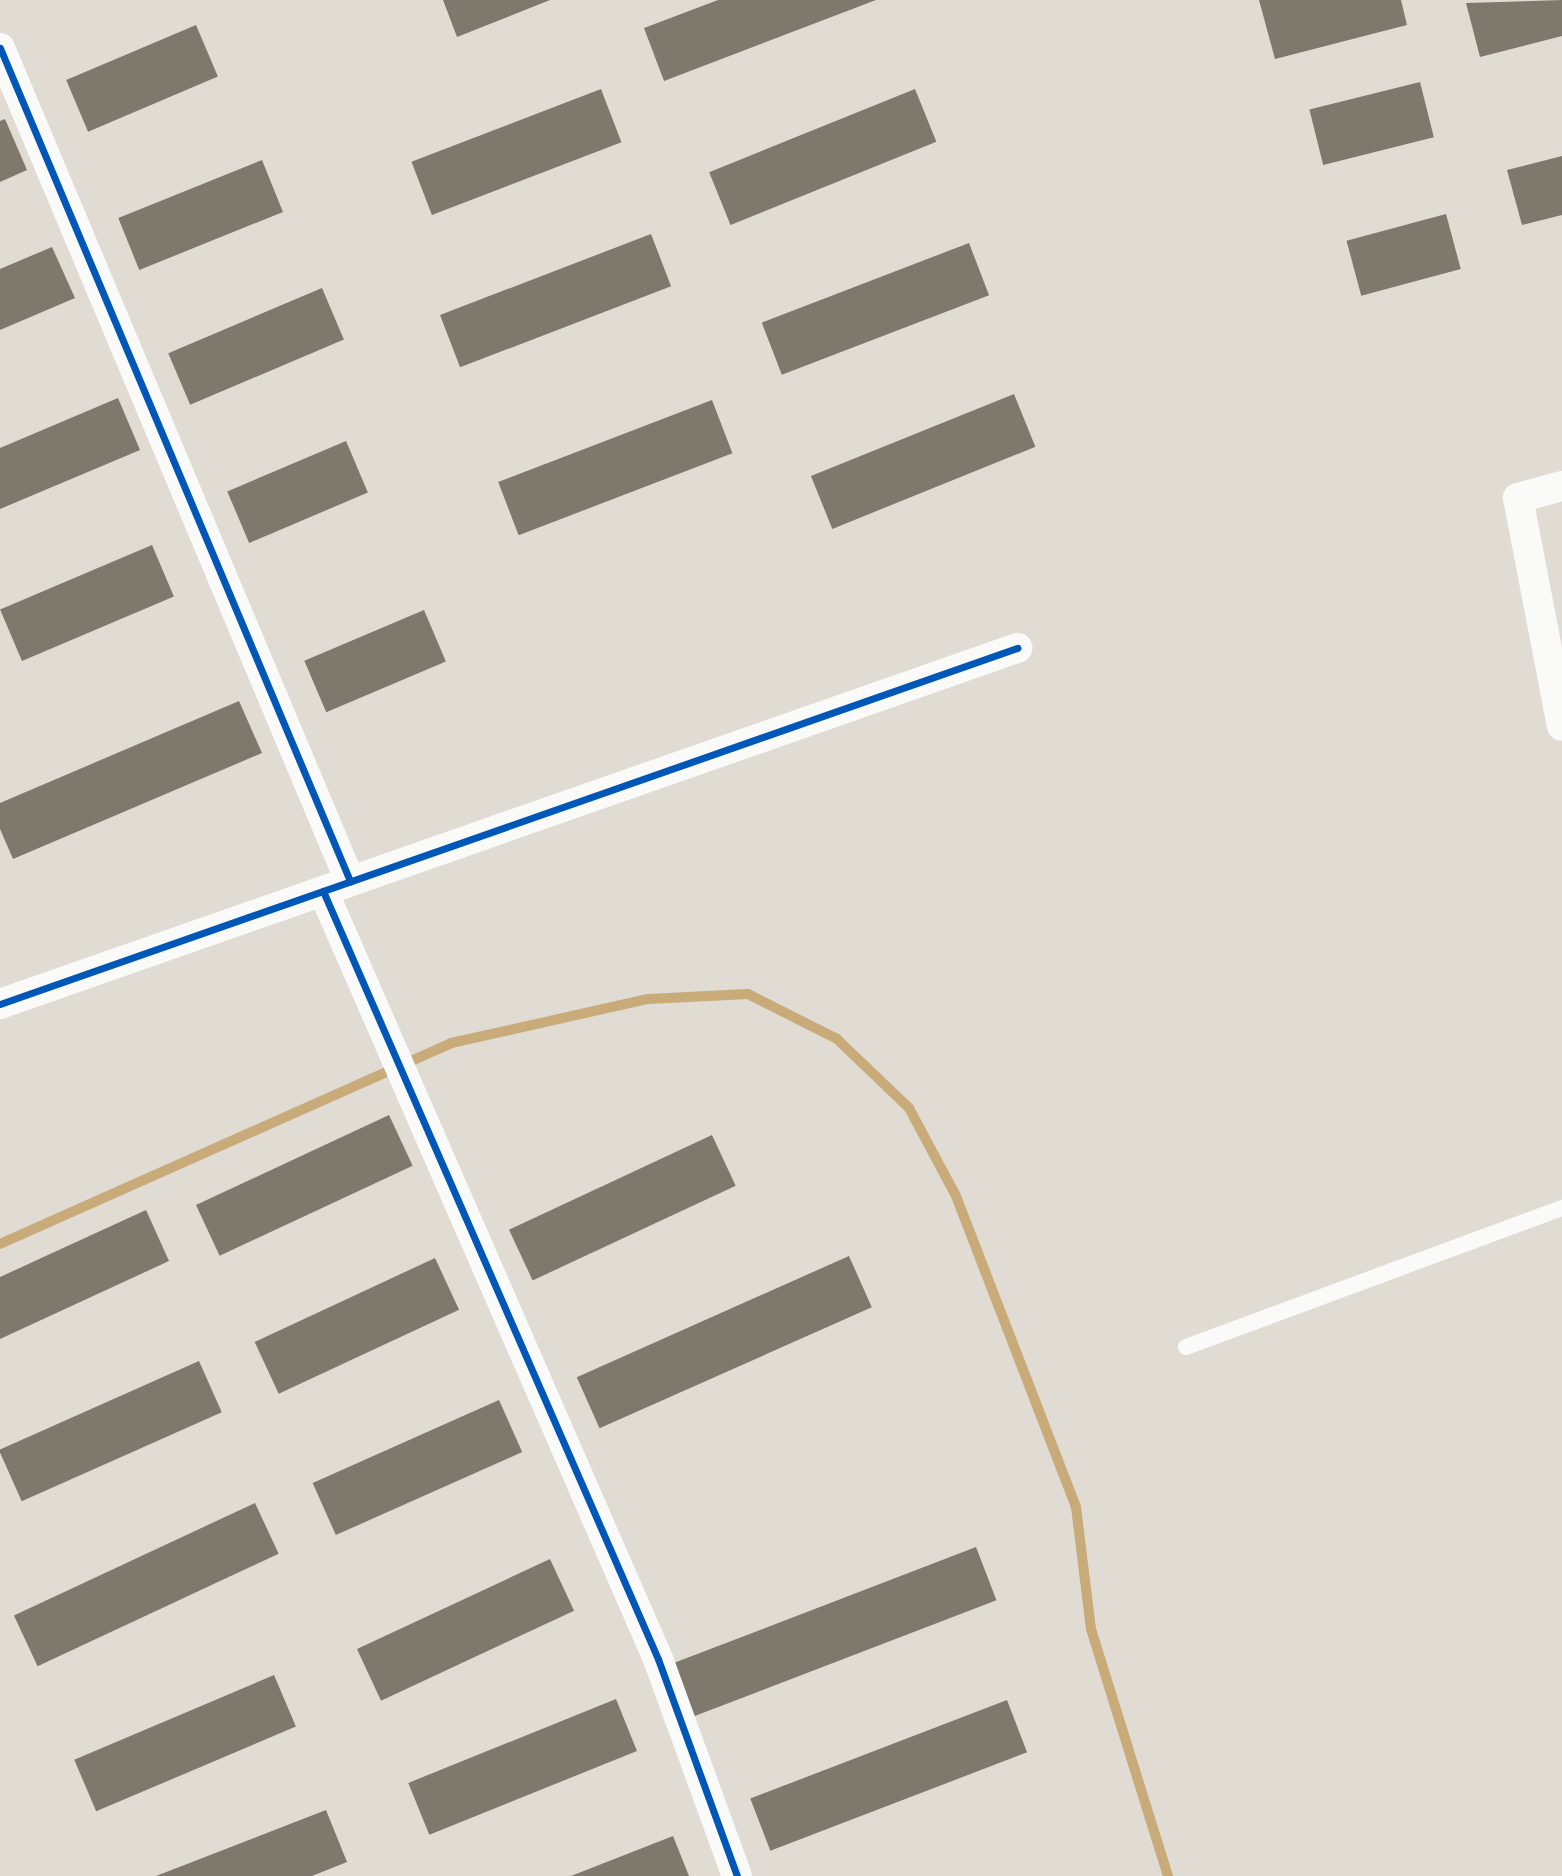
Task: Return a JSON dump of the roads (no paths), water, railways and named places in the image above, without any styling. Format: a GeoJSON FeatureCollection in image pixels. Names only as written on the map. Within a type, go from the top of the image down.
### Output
{"type":"FeatureCollection","features":[{"type":"Feature","properties":{"kind":"street"},"geometry":{"type":"LineString","coordinates":[[0,48],[337,886],[658,1659],[737,1876]]}},
{"type":"Feature","properties":{"kind":"street"},"geometry":{"type":"LineString","coordinates":[[1562,486],[1518,498],[1562,726]]}},
{"type":"Feature","properties":{"kind":"street"},"geometry":{"type":"LineString","coordinates":[[0,1004],[1017,648]]}},
{"type":"Feature","properties":{"kind":"lane"},"geometry":{"type":"LineString","coordinates":[[1186,1347],[1562,1208]]}},
{"type":"Feature","properties":{"kind":"waterway"},"geometry":{"type":"LineString","coordinates":[[0,1244],[451,1043],[648,999],[748,994],[837,1039],[909,1108],[956,1196],[1076,1507],[1091,1629],[1168,1876]]}}]}
